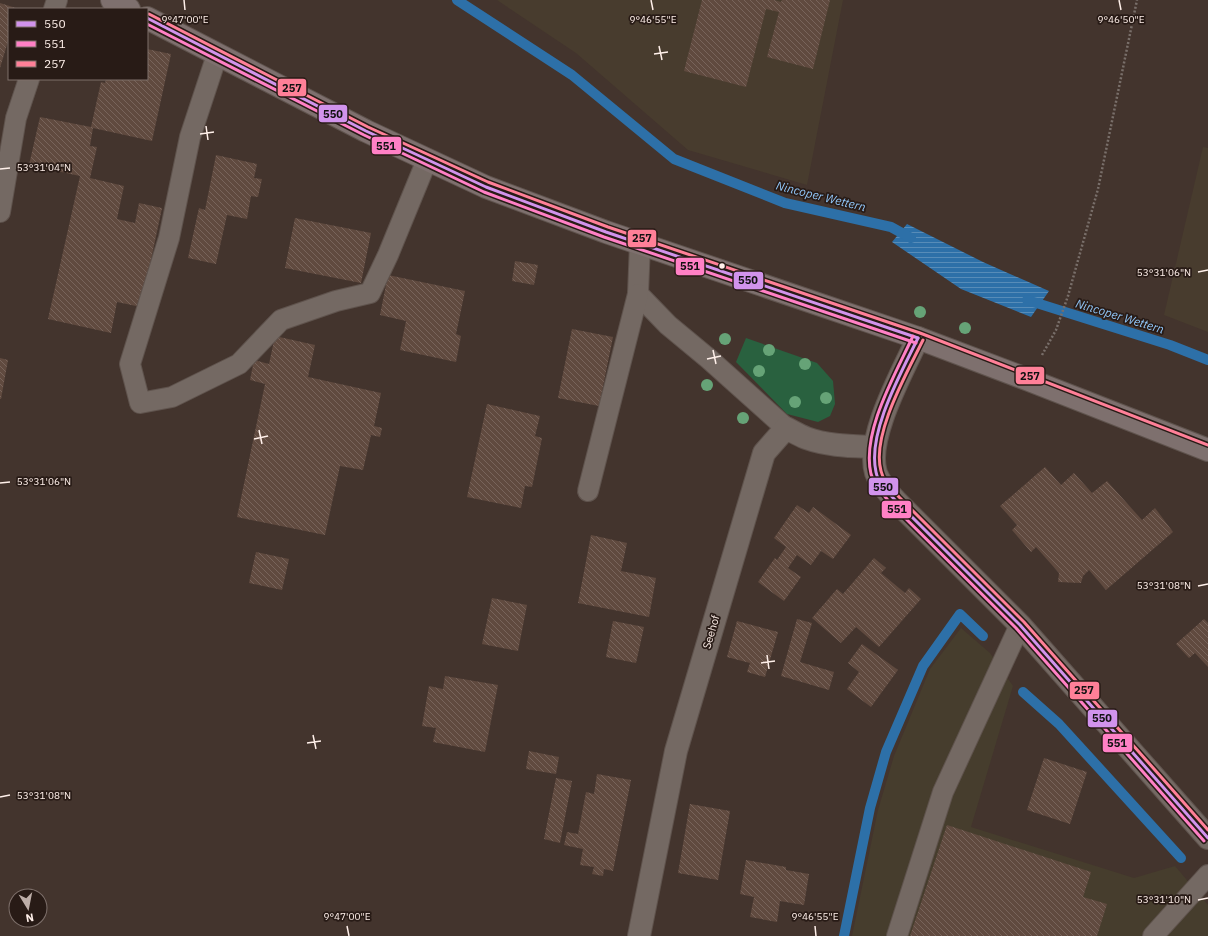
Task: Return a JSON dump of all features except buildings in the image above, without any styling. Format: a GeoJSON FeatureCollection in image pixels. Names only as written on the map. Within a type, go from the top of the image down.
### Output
{"type":"FeatureCollection","features":[{"type":"Feature","properties":{"kind":"main road"},"geometry":{"type":"LineString","coordinates":[[112,0],[127,8]]}},
{"type":"Feature","properties":{"kind":"main road"},"geometry":{"type":"LineString","coordinates":[[148,19],[366,131],[486,187],[640,244],[918,338],[1208,450]]}},
{"type":"Feature","properties":{"kind":"street"},"geometry":{"type":"LineString","coordinates":[[918,338],[878,428],[874,446],[874,459],[876,473],[881,485],[1020,625],[1208,838]]}},
{"type":"Feature","properties":{"kind":"street"},"geometry":{"type":"LineString","coordinates":[[786,428],[804,437],[819,442],[839,445],[874,446]]}},
{"type":"Feature","properties":{"kind":"street","name":"Seehof"},"geometry":{"type":"LineString","coordinates":[[640,936],[676,751],[764,453],[786,428]]}},
{"type":"Feature","properties":{"kind":"lane"},"geometry":{"type":"LineString","coordinates":[[217,55],[190,137],[169,238],[130,364],[140,403],[172,397],[239,364],[281,320],[336,301],[370,293],[388,255],[427,160]]}},
{"type":"Feature","properties":{"kind":"lane"},"geometry":{"type":"LineString","coordinates":[[0,212],[16,118],[29,80]]}},
{"type":"Feature","properties":{"kind":"lane"},"geometry":{"type":"LineString","coordinates":[[588,491],[638,294],[640,244]]}},
{"type":"Feature","properties":{"kind":"lane"},"geometry":{"type":"LineString","coordinates":[[638,294],[668,325],[709,359],[786,428]]}},
{"type":"Feature","properties":{"kind":"lane"},"geometry":{"type":"LineString","coordinates":[[897,936],[943,792],[1020,625]]}},
{"type":"Feature","properties":{"kind":"lane"},"geometry":{"type":"LineString","coordinates":[[1153,936],[1208,875]]}},
{"type":"Feature","properties":{"kind":"path"},"geometry":{"type":"LineString","coordinates":[[1056,330],[1068,296],[1098,189],[1137,0]]}},
{"type":"Feature","properties":{"kind":"shaded area"},"geometry":{"type":"Polygon","coordinates":[[[497,0],[843,0],[807,185],[688,150],[576,53],[497,0]]]}},
{"type":"Feature","properties":{"kind":"shaded area"},"geometry":{"type":"Polygon","coordinates":[[[1203,147],[1208,148],[1208,332],[1164,315],[1203,147]]]}},
{"type":"Feature","properties":{"kind":"shaded area"},"geometry":{"type":"Polygon","coordinates":[[[961,628],[990,653],[1013,686],[971,827],[1134,878],[1175,866],[1208,905],[1208,936],[852,936],[878,810],[894,756],[930,669],[961,628]]]}},
{"type":"Feature","properties":{"kind":"green space"},"geometry":{"type":"Polygon","coordinates":[[[746,338],[817,363],[833,381],[835,404],[830,416],[818,422],[787,414],[736,362],[746,338]]]}},
{"type":"Feature","properties":{"kind":"water"},"geometry":{"type":"Polygon","coordinates":[[[907,224],[983,262],[1049,291],[1031,317],[961,289],[892,242],[907,224]]]}},
{"type":"Feature","properties":{"kind":"waterway","name":"Nincoper Wettern"},"geometry":{"type":"LineString","coordinates":[[457,0],[572,75],[674,159],[785,203],[891,227],[911,238]]}},
{"type":"Feature","properties":{"kind":"waterway","name":"Nincoper Wettern"},"geometry":{"type":"LineString","coordinates":[[1027,300],[1170,345],[1208,360]]}},
{"type":"Feature","properties":{"kind":"waterway"},"geometry":{"type":"LineString","coordinates":[[844,936],[870,808],[886,752],[923,666],[960,614],[983,636]]}},
{"type":"Feature","properties":{"kind":"waterway"},"geometry":{"type":"LineString","coordinates":[[1023,692],[1059,724],[1181,858]]}},
{"type":"Feature","properties":{"kind":"transit line","name":"257"},"geometry":{"type":"LineString","coordinates":[[149,14],[368,127],[488,182],[608,227],[920,333],[1208,445]]}},
{"type":"Feature","properties":{"kind":"transit line","name":"550"},"geometry":{"type":"LineString","coordinates":[[148,19],[366,131],[486,187],[606,232],[918,338]]}},
{"type":"Feature","properties":{"kind":"transit line","name":"551"},"geometry":{"type":"LineString","coordinates":[[148,25],[364,135],[484,192],[604,237],[916,343]]}},
{"type":"Feature","properties":{"kind":"transit line","name":"551"},"geometry":{"type":"LineString","coordinates":[[913,336],[882,403],[875,422],[869,458],[871,474],[874,482],[891,504],[1016,628],[1204,841]]}},
{"type":"Feature","properties":{"kind":"transit line","name":"550"},"geometry":{"type":"LineString","coordinates":[[918,338],[887,404],[876,440],[876,472],[879,480],[895,500],[1020,625],[1208,838]]}},
{"type":"Feature","properties":{"kind":"transit line","name":"257"},"geometry":{"type":"LineString","coordinates":[[923,340],[892,404],[881,440],[879,456],[881,471],[888,485],[1024,622],[1208,830]]}}]}
